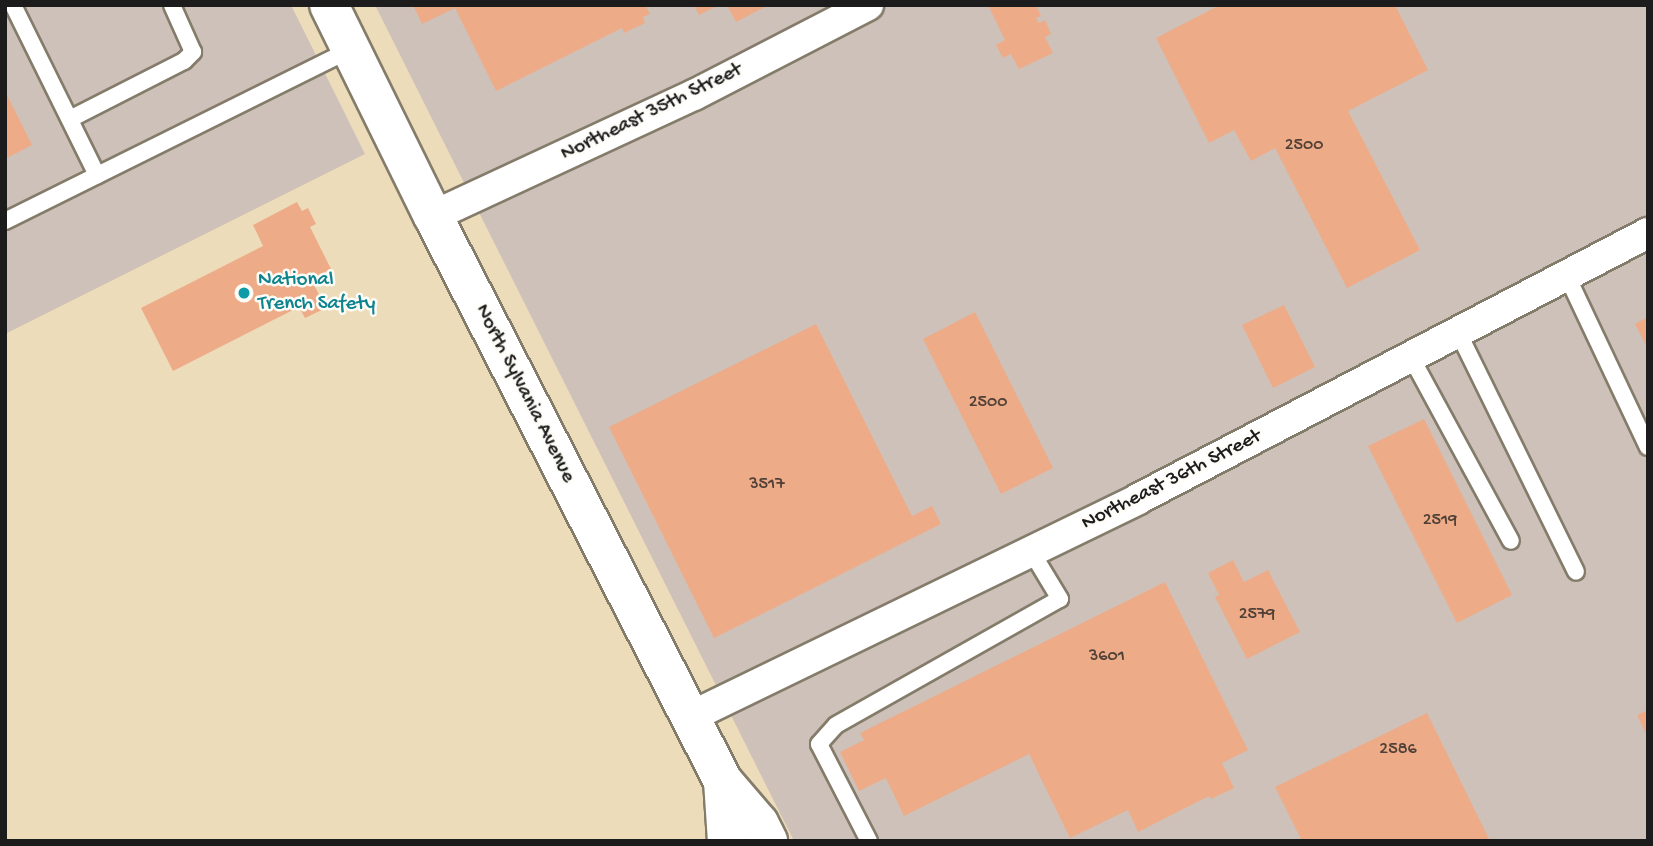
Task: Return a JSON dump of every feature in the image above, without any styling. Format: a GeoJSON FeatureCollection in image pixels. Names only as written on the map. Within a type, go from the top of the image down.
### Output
{"type":"FeatureCollection","features":[{"type":"Feature","properties":{"kind":"main road","name":"North Sylvania Avenue"},"geometry":{"type":"LineString","coordinates":[[329,5],[433,216],[723,781],[759,823],[768,841]]}},
{"type":"Feature","properties":{"kind":"main road","name":"North Sylvania Avenue"},"geometry":{"type":"LineString","coordinates":[[723,781],[727,841]]}},
{"type":"Feature","properties":{"kind":"street","name":"Northeast 35th Street"},"geometry":{"type":"LineString","coordinates":[[433,216],[694,95],[868,5]]}},
{"type":"Feature","properties":{"kind":"street","name":"Northeast 36th Street"},"geometry":{"type":"LineString","coordinates":[[690,718],[1031,551],[1648,233]]}},
{"type":"Feature","properties":{"kind":"lane"},"geometry":{"type":"LineString","coordinates":[[13,5],[97,175]]}},
{"type":"Feature","properties":{"kind":"lane"},"geometry":{"type":"LineString","coordinates":[[70,119],[184,61],[193,52],[172,5]]}},
{"type":"Feature","properties":{"kind":"lane"},"geometry":{"type":"LineString","coordinates":[[5,221],[351,49]]}},
{"type":"Feature","properties":{"kind":"lane"},"geometry":{"type":"LineString","coordinates":[[1567,276],[1648,447]]}},
{"type":"Feature","properties":{"kind":"lane"},"geometry":{"type":"LineString","coordinates":[[1458,332],[1576,572]]}},
{"type":"Feature","properties":{"kind":"lane"},"geometry":{"type":"LineString","coordinates":[[1411,357],[1511,541]]}},
{"type":"Feature","properties":{"kind":"lane"},"geometry":{"type":"LineString","coordinates":[[869,841],[819,744],[836,724],[1060,599],[1031,551]]}},
{"type":"Feature","properties":{"kind":"shaded area"},"geometry":{"type":"Polygon","coordinates":[[[5,5],[291,5],[365,154],[5,334],[5,5]]]}},
{"type":"Feature","properties":{"kind":"shaded area"},"geometry":{"type":"Polygon","coordinates":[[[375,5],[1648,5],[1648,841],[794,841],[375,5]]]}},
{"type":"Feature","properties":{"kind":"building"},"geometry":{"type":"Polygon","coordinates":[[[413,5],[645,5],[650,14],[643,17],[645,23],[624,33],[622,28],[496,91],[455,8],[422,24],[413,5]]]}},
{"type":"Feature","properties":{"kind":"building"},"geometry":{"type":"Polygon","coordinates":[[[694,5],[719,5],[699,15],[694,5]]]}},
{"type":"Feature","properties":{"kind":"building"},"geometry":{"type":"Polygon","coordinates":[[[727,5],[769,5],[736,22],[727,5]]]}},
{"type":"Feature","properties":{"kind":"building"},"geometry":{"type":"Polygon","coordinates":[[[988,5],[1036,5],[1041,16],[1036,18],[1039,23],[1045,20],[1051,34],[1045,37],[1053,53],[1019,69],[1011,54],[1003,58],[996,45],[1005,40],[988,5]]]}},
{"type":"Feature","properties":{"kind":"building"},"geometry":{"type":"Polygon","coordinates":[[[1220,5],[1395,5],[1428,70],[1348,111],[1420,250],[1347,288],[1275,148],[1251,161],[1234,130],[1209,143],[1156,38],[1220,5]]]}},
{"type":"Feature","properties":{"kind":"building"},"geometry":{"type":"Polygon","coordinates":[[[5,91],[32,145],[5,159],[5,91]]]}},
{"type":"Feature","properties":{"kind":"building","name":"National Trench Safety"},"geometry":{"type":"Polygon","coordinates":[[[297,202],[302,211],[308,208],[316,224],[310,227],[331,269],[311,279],[326,308],[305,318],[299,307],[173,371],[141,308],[263,246],[253,225],[297,202]]]}},
{"type":"Feature","properties":{"kind":"building"},"geometry":{"type":"Polygon","coordinates":[[[1284,305],[1315,367],[1273,388],[1242,325],[1284,305]]]}},
{"type":"Feature","properties":{"kind":"building"},"geometry":{"type":"Polygon","coordinates":[[[975,312],[1053,468],[1001,494],[923,339],[975,312]]]}},
{"type":"Feature","properties":{"kind":"building"},"geometry":{"type":"Polygon","coordinates":[[[1648,317],[1648,349],[1635,324],[1648,317]]]}},
{"type":"Feature","properties":{"kind":"building"},"geometry":{"type":"Polygon","coordinates":[[[816,324],[912,516],[932,506],[941,524],[714,638],[609,427],[816,324]]]}},
{"type":"Feature","properties":{"kind":"building"},"geometry":{"type":"Polygon","coordinates":[[[1424,419],[1512,595],[1457,623],[1368,446],[1424,419]]]}},
{"type":"Feature","properties":{"kind":"building"},"geometry":{"type":"Polygon","coordinates":[[[1233,560],[1244,582],[1268,570],[1300,632],[1247,659],[1215,597],[1219,595],[1208,573],[1233,560]]]}},
{"type":"Feature","properties":{"kind":"building"},"geometry":{"type":"Polygon","coordinates":[[[1165,582],[1248,750],[1222,763],[1234,788],[1211,799],[1209,796],[1138,832],[1128,810],[1070,838],[1029,754],[904,816],[886,778],[859,791],[840,752],[864,740],[860,733],[1165,582]]]}},
{"type":"Feature","properties":{"kind":"building"},"geometry":{"type":"Polygon","coordinates":[[[1648,710],[1648,738],[1637,715],[1648,710]]]}},
{"type":"Feature","properties":{"kind":"building"},"geometry":{"type":"Polygon","coordinates":[[[1427,713],[1490,841],[1302,841],[1275,787],[1427,713]]]}},
{"type":"Feature","properties":{"kind":"place","name":"National Trench Safety"},"geometry":{"type":"Point","coordinates":[244,293]}}]}
